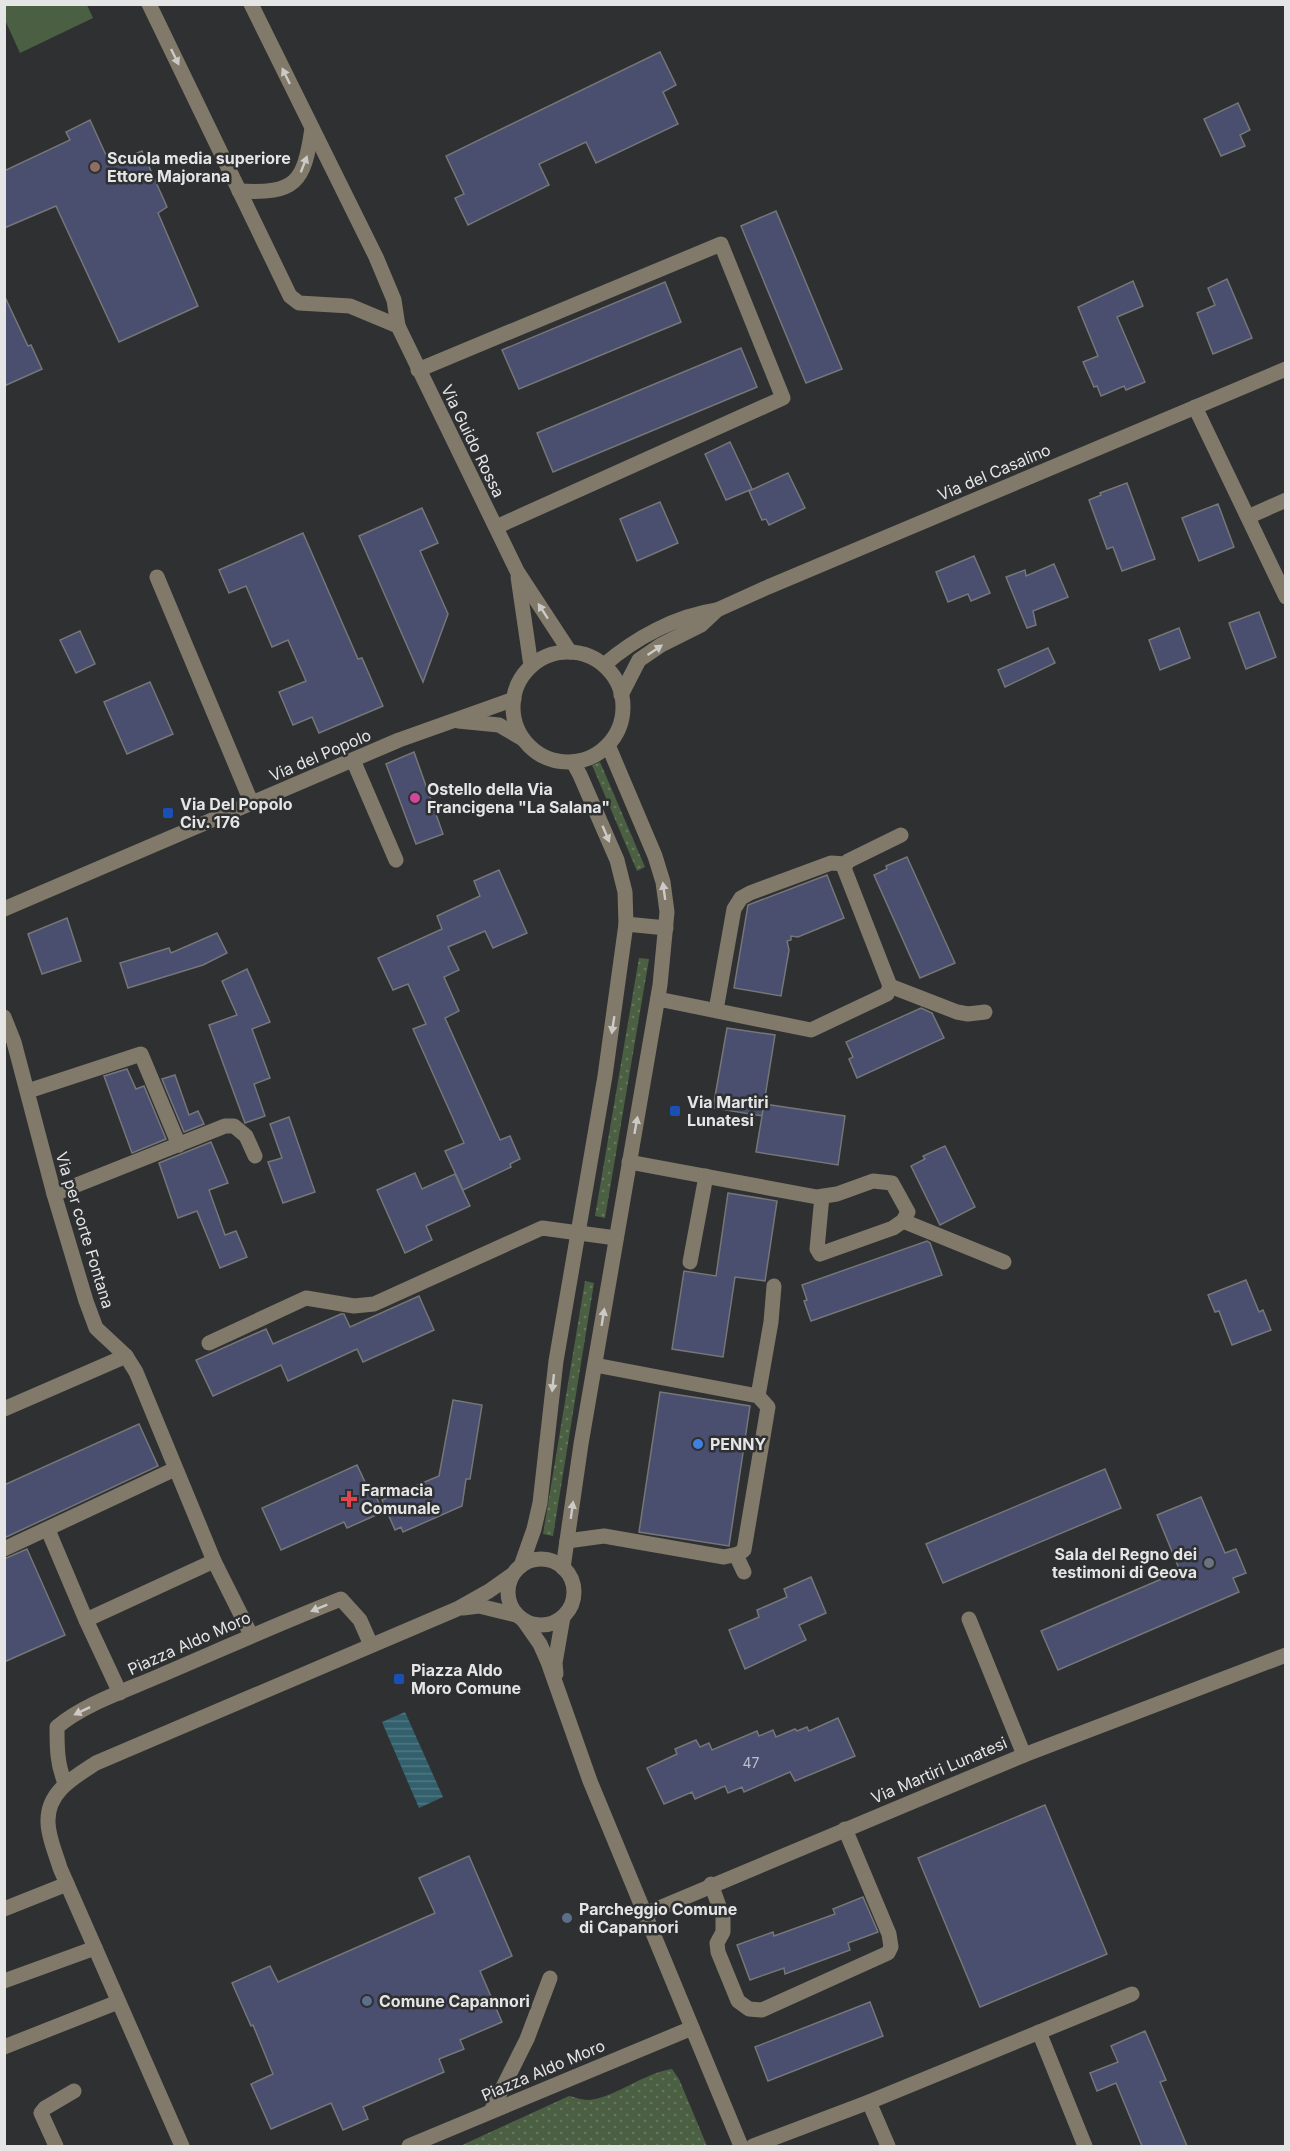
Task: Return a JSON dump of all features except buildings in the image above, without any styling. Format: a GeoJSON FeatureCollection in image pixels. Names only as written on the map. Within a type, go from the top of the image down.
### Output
{"type":"FeatureCollection","features":[{"type":"Feature","properties":{"kind":"street"},"geometry":{"type":"LineString","coordinates":[[149,4],[290,296],[299,303],[350,306],[398,326]]}},
{"type":"Feature","properties":{"kind":"street","name":"Via Guido Rossa"},"geometry":{"type":"LineString","coordinates":[[251,4],[376,258],[394,300],[398,326],[418,370],[517,571],[570,652]]}},
{"type":"Feature","properties":{"kind":"street"},"geometry":{"type":"LineString","coordinates":[[239,191],[281,190],[294,182],[302,171],[312,128]]}},
{"type":"Feature","properties":{"kind":"street"},"geometry":{"type":"LineString","coordinates":[[418,370],[721,244],[783,398],[496,528]]}},
{"type":"Feature","properties":{"kind":"street","name":"Via del Casalino"},"geometry":{"type":"LineString","coordinates":[[604,665],[619,652],[669,624],[694,614],[717,610],[768,586],[1286,369]]}},
{"type":"Feature","properties":{"kind":"street"},"geometry":{"type":"LineString","coordinates":[[1195,407],[1286,597]]}},
{"type":"Feature","properties":{"kind":"street"},"geometry":{"type":"LineString","coordinates":[[1248,517],[1286,500]]}},
{"type":"Feature","properties":{"kind":"street","name":"Via Guido Rossa"},"geometry":{"type":"LineString","coordinates":[[517,571],[531,666]]}},
{"type":"Feature","properties":{"kind":"street"},"geometry":{"type":"LineString","coordinates":[[157,577],[252,804]]}},
{"type":"Feature","properties":{"kind":"street","name":"Via del Casalino"},"geometry":{"type":"LineString","coordinates":[[621,696],[639,660],[661,645],[701,625],[717,610]]}},
{"type":"Feature","properties":{"kind":"street"},"geometry":{"type":"LineString","coordinates":[[570,652],[593,658],[604,665],[612,674],[621,696],[623,709],[616,735],[608,745],[597,754],[573,762],[546,757],[534,750],[524,740],[513,713],[514,699],[520,681],[531,666],[556,653],[570,652]]}},
{"type":"Feature","properties":{"kind":"street","name":"Via del Popolo"},"geometry":{"type":"LineString","coordinates":[[4,909],[353,760],[452,720],[514,699]]}},
{"type":"Feature","properties":{"kind":"street","name":"Via del Popolo"},"geometry":{"type":"LineString","coordinates":[[452,720],[499,725],[524,740]]}},
{"type":"Feature","properties":{"kind":"street"},"geometry":{"type":"LineString","coordinates":[[563,1568],[616,1238],[658,999],[666,928],[664,892],[658,865],[608,745]]}},
{"type":"Feature","properties":{"kind":"street"},"geometry":{"type":"LineString","coordinates":[[353,760],[396,860]]}},
{"type":"Feature","properties":{"kind":"street"},"geometry":{"type":"LineString","coordinates":[[573,762],[617,860],[625,892],[626,924],[605,1076],[556,1361],[540,1503],[534,1529],[509,1584],[508,1596],[511,1606],[540,1644],[590,1780],[741,2146]]}},
{"type":"Feature","properties":{"kind":"street"},"geometry":{"type":"LineString","coordinates":[[658,999],[811,1029],[887,994],[890,986],[844,868],[848,861],[901,835]]}},
{"type":"Feature","properties":{"kind":"street"},"geometry":{"type":"LineString","coordinates":[[716,1010],[734,909],[741,898],[831,863],[846,864]]}},
{"type":"Feature","properties":{"kind":"street"},"geometry":{"type":"LineString","coordinates":[[626,924],[666,928]]}},
{"type":"Feature","properties":{"kind":"street"},"geometry":{"type":"LineString","coordinates":[[890,986],[957,1012],[968,1014],[985,1012]]}},
{"type":"Feature","properties":{"kind":"street","name":"Via per corte Fontana"},"geometry":{"type":"LineString","coordinates":[[4,1017],[14,1042],[54,1194],[96,1328],[126,1356],[136,1372],[214,1561],[251,1635]]}},
{"type":"Feature","properties":{"kind":"street"},"geometry":{"type":"LineString","coordinates":[[28,1091],[141,1054],[179,1145]]}},
{"type":"Feature","properties":{"kind":"street"},"geometry":{"type":"LineString","coordinates":[[54,1194],[225,1126],[234,1126],[246,1136],[255,1156]]}},
{"type":"Feature","properties":{"kind":"street"},"geometry":{"type":"LineString","coordinates":[[629,1162],[817,1197],[822,1196],[837,1194],[873,1181],[892,1183],[908,1212],[903,1221],[893,1228],[820,1254],[817,1249],[822,1196]]}},
{"type":"Feature","properties":{"kind":"street"},"geometry":{"type":"LineString","coordinates":[[690,1262],[706,1176]]}},
{"type":"Feature","properties":{"kind":"street"},"geometry":{"type":"LineString","coordinates":[[903,1221],[1004,1262]]}},
{"type":"Feature","properties":{"kind":"street"},"geometry":{"type":"LineString","coordinates":[[209,1343],[306,1298],[354,1306],[374,1304],[542,1228],[616,1238]]}},
{"type":"Feature","properties":{"kind":"street"},"geometry":{"type":"LineString","coordinates":[[758,1396],[771,1322],[774,1286]]}},
{"type":"Feature","properties":{"kind":"street"},"geometry":{"type":"LineString","coordinates":[[4,1409],[126,1356]]}},
{"type":"Feature","properties":{"kind":"street"},"geometry":{"type":"LineString","coordinates":[[567,1541],[604,1536],[724,1557],[736,1555],[744,1550],[768,1407],[758,1396],[595,1365]]}},
{"type":"Feature","properties":{"kind":"street"},"geometry":{"type":"LineString","coordinates":[[4,1549],[175,1469]]}},
{"type":"Feature","properties":{"kind":"street"},"geometry":{"type":"LineString","coordinates":[[48,1530],[120,1693]]}},
{"type":"Feature","properties":{"kind":"street"},"geometry":{"type":"LineString","coordinates":[[736,1555],[744,1572]]}},
{"type":"Feature","properties":{"kind":"street"},"geometry":{"type":"LineString","coordinates":[[182,2146],[60,1868],[48,1823],[52,1800],[65,1783],[96,1763],[457,1609],[489,1591],[531,1560],[542,1559],[563,1568],[570,1576],[574,1587],[574,1599],[563,1617],[544,1625],[479,1606],[457,1609]]}},
{"type":"Feature","properties":{"kind":"street"},"geometry":{"type":"LineString","coordinates":[[86,1620],[214,1561]]}},
{"type":"Feature","properties":{"kind":"street","name":"Piazza Aldo Moro"},"geometry":{"type":"LineString","coordinates":[[65,1783],[57,1752],[57,1727],[68,1718],[120,1693],[251,1635],[341,1599],[360,1620],[371,1645]]}},
{"type":"Feature","properties":{"kind":"street"},"geometry":{"type":"LineString","coordinates":[[558,1689],[555,1663],[563,1617]]}},
{"type":"Feature","properties":{"kind":"street"},"geometry":{"type":"LineString","coordinates":[[969,1619],[1024,1755]]}},
{"type":"Feature","properties":{"kind":"street","name":"Via Martiri Lunatesi"},"geometry":{"type":"LineString","coordinates":[[645,1914],[711,1884],[1024,1755],[1286,1655]]}},
{"type":"Feature","properties":{"kind":"street"},"geometry":{"type":"LineString","coordinates":[[711,1884],[723,1917],[723,1932],[717,1943],[718,1952],[738,2001],[749,2009],[762,2010],[888,1953],[891,1947],[889,1934],[845,1829]]}},
{"type":"Feature","properties":{"kind":"street"},"geometry":{"type":"LineString","coordinates":[[4,1909],[67,1884]]}},
{"type":"Feature","properties":{"kind":"street"},"geometry":{"type":"LineString","coordinates":[[4,1981],[95,1948]]}},
{"type":"Feature","properties":{"kind":"street"},"geometry":{"type":"LineString","coordinates":[[491,2111],[527,2039],[550,1978]]}},
{"type":"Feature","properties":{"kind":"street"},"geometry":{"type":"LineString","coordinates":[[753,2146],[869,2102],[1132,1994]]}},
{"type":"Feature","properties":{"kind":"street"},"geometry":{"type":"LineString","coordinates":[[4,2047],[118,2002]]}},
{"type":"Feature","properties":{"kind":"street","name":"Piazza Aldo Moro"},"geometry":{"type":"LineString","coordinates":[[409,2146],[692,2028]]}},
{"type":"Feature","properties":{"kind":"street"},"geometry":{"type":"LineString","coordinates":[[1039,2032],[1085,2146]]}},
{"type":"Feature","properties":{"kind":"street"},"geometry":{"type":"LineString","coordinates":[[56,2146],[41,2113],[45,2108],[74,2091]]}},
{"type":"Feature","properties":{"kind":"street"},"geometry":{"type":"LineString","coordinates":[[869,2102],[888,2146]]}},
{"type":"Feature","properties":{"kind":"green space"},"geometry":{"type":"Polygon","coordinates":[[[4,5],[87,5],[93,18],[20,53],[5,20],[4,5]]]}},
{"type":"Feature","properties":{"kind":"green space"},"geometry":{"type":"Polygon","coordinates":[[[600,762],[645,867],[637,871],[592,765],[600,762]]]}},
{"type":"Feature","properties":{"kind":"green space"},"geometry":{"type":"Polygon","coordinates":[[[639,958],[649,959],[605,1218],[595,1216],[639,958]]]}},
{"type":"Feature","properties":{"kind":"green space"},"geometry":{"type":"Polygon","coordinates":[[[585,1281],[594,1283],[553,1536],[543,1534],[585,1281]]]}},
{"type":"Feature","properties":{"kind":"green space"},"geometry":{"type":"Polygon","coordinates":[[[672,2069],[679,2079],[707,2146],[460,2146],[569,2096],[586,2100],[598,2099],[650,2075],[672,2069]]]}},
{"type":"Feature","properties":{"kind":"water"},"geometry":{"type":"Polygon","coordinates":[[[405,1712],[443,1797],[419,1808],[382,1722],[405,1712]]]}},
{"type":"Feature","properties":{"kind":"place","name":"Scuola media superiore Ettore Majorana"},"geometry":{"type":"Point","coordinates":[95,167]}},
{"type":"Feature","properties":{"kind":"place","name":"Ostello della Via Francigena \"La Salana\""},"geometry":{"type":"Point","coordinates":[415,798]}},
{"type":"Feature","properties":{"kind":"place","name":"Via Del Popolo Civ. 176"},"geometry":{"type":"Point","coordinates":[168,813]}},
{"type":"Feature","properties":{"kind":"place","name":"Via Martiri Lunatesi"},"geometry":{"type":"Point","coordinates":[675,1111]}},
{"type":"Feature","properties":{"kind":"place","name":"PENNY"},"geometry":{"type":"Point","coordinates":[698,1444]}},
{"type":"Feature","properties":{"kind":"place","name":"Farmacia Comunale"},"geometry":{"type":"Point","coordinates":[349,1499]}},
{"type":"Feature","properties":{"kind":"place","name":"Sala del Regno dei testimoni di Geova"},"geometry":{"type":"Point","coordinates":[1209,1563]}},
{"type":"Feature","properties":{"kind":"place","name":"Piazza Aldo Moro Comune"},"geometry":{"type":"Point","coordinates":[399,1679]}},
{"type":"Feature","properties":{"kind":"place","name":"Parcheggio Comune di Capannori"},"geometry":{"type":"Point","coordinates":[567,1918]}},
{"type":"Feature","properties":{"kind":"place","name":"Comune Capannori"},"geometry":{"type":"Point","coordinates":[367,2001]}}]}
